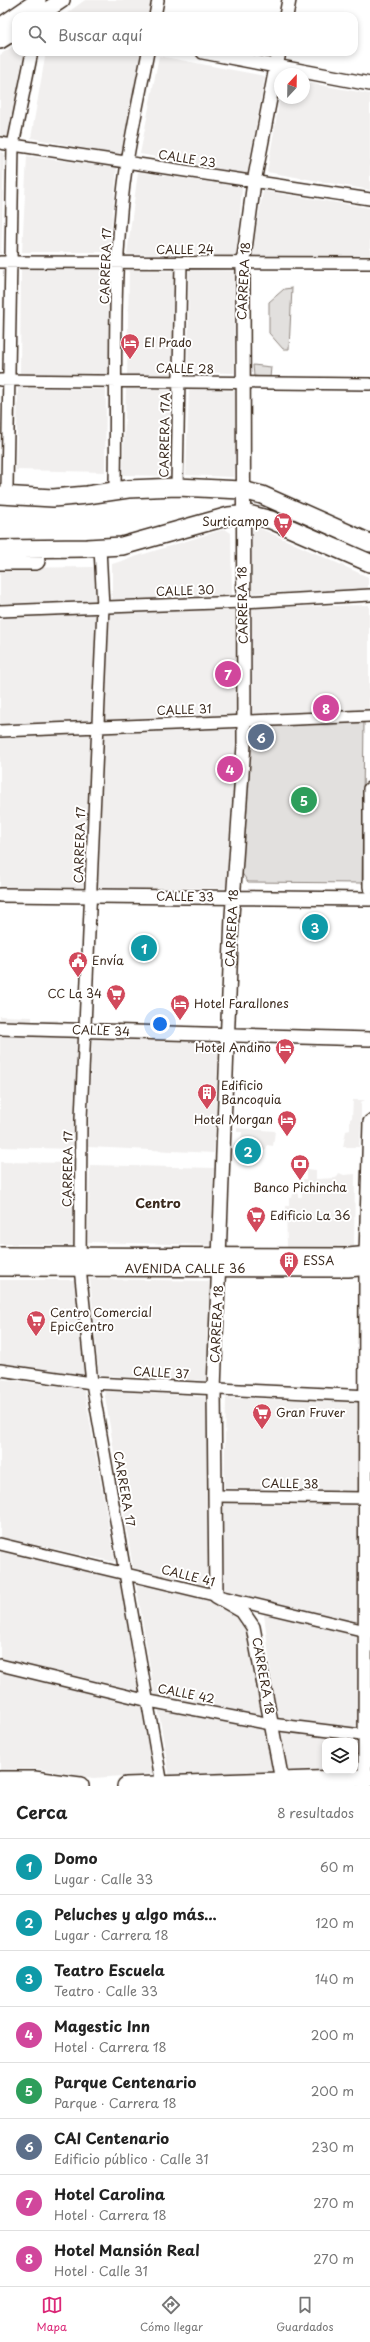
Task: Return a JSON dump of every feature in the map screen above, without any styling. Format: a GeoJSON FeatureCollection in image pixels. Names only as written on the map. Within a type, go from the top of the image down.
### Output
{"type":"FeatureCollection","features":[{"type":"Feature","properties":{"kind":"main road"},"geometry":{"type":"LineString","coordinates":[[40,9],[62,0]]}},
{"type":"Feature","properties":{"kind":"main road"},"geometry":{"type":"LineString","coordinates":[[0,41],[8,24]]}},
{"type":"Feature","properties":{"kind":"main road"},"geometry":{"type":"LineString","coordinates":[[2,489],[115,484],[242,490],[262,495],[370,543]]}},
{"type":"Feature","properties":{"kind":"main road"},"geometry":{"type":"LineString","coordinates":[[2,489],[53,498],[128,489],[177,487]]}},
{"type":"Feature","properties":{"kind":"main road"},"geometry":{"type":"LineString","coordinates":[[0,549],[96,551],[118,553],[156,537],[242,514],[270,520],[370,563]]}},
{"type":"Feature","properties":{"kind":"main road"},"geometry":{"type":"LineString","coordinates":[[0,561],[68,560],[96,551]]}},
{"type":"Feature","properties":{"kind":"main road","name":"AVENIDA CALLE 36"},"geometry":{"type":"LineString","coordinates":[[0,1255],[80,1261],[368,1261]]}},
{"type":"Feature","properties":{"kind":"main road","name":"AVENIDA CALLE 36"},"geometry":{"type":"LineString","coordinates":[[0,1268],[80,1261]]}},
{"type":"Feature","properties":{"kind":"main road"},"geometry":{"type":"LineString","coordinates":[[0,1780],[43,1781],[80,1786]]}},
{"type":"Feature","properties":{"kind":"main road"},"geometry":{"type":"LineString","coordinates":[[126,1786],[367,1781]]}},
{"type":"Feature","properties":{"kind":"street"},"geometry":{"type":"LineString","coordinates":[[156,12],[158,0]]}},
{"type":"Feature","properties":{"kind":"street"},"geometry":{"type":"LineString","coordinates":[[287,12],[289,0]]}},
{"type":"Feature","properties":{"kind":"street"},"geometry":{"type":"LineString","coordinates":[[2,489],[5,262],[13,145],[31,56]]}},
{"type":"Feature","properties":{"kind":"street","name":"CARRERA 17"},"geometry":{"type":"LineString","coordinates":[[115,484],[118,263],[127,163],[147,56]]}},
{"type":"Feature","properties":{"kind":"street"},"geometry":{"type":"LineString","coordinates":[[224,56],[370,84]]}},
{"type":"Feature","properties":{"kind":"street","name":"CARRERA 18"},"geometry":{"type":"LineString","coordinates":[[278,56],[254,182],[242,264],[244,721],[233,898],[214,1389],[216,1596],[242,1611],[253,1627],[282,1783]]}},
{"type":"Feature","properties":{"kind":"street","name":"CALLE 23"},"geometry":{"type":"LineString","coordinates":[[0,143],[370,199]]}},
{"type":"Feature","properties":{"kind":"street","name":"CALLE 24"},"geometry":{"type":"LineString","coordinates":[[5,262],[181,264],[370,263]]}},
{"type":"Feature","properties":{"kind":"street","name":"CARRERA 17A"},"geometry":{"type":"LineString","coordinates":[[177,487],[181,264]]}},
{"type":"Feature","properties":{"kind":"street","name":"CALLE 28"},"geometry":{"type":"LineString","coordinates":[[4,380],[370,384]]}},
{"type":"Feature","properties":{"kind":"street","name":"CARRERA 17"},"geometry":{"type":"LineString","coordinates":[[96,551],[103,607],[85,1031],[80,1261],[92,1382],[163,1785]]}},
{"type":"Feature","properties":{"kind":"street","name":"CALLE 30"},"geometry":{"type":"LineString","coordinates":[[0,611],[243,602],[370,595]]}},
{"type":"Feature","properties":{"kind":"street","name":"CALLE 31"},"geometry":{"type":"LineString","coordinates":[[0,731],[370,716]]}},
{"type":"Feature","properties":{"kind":"street"},"geometry":{"type":"LineString","coordinates":[[370,789],[370,886]]}},
{"type":"Feature","properties":{"kind":"street","name":"CALLE 33"},"geometry":{"type":"LineString","coordinates":[[0,895],[370,899]]}},
{"type":"Feature","properties":{"kind":"street","name":"CALLE 34"},"geometry":{"type":"LineString","coordinates":[[0,1028],[370,1039]]}},
{"type":"Feature","properties":{"kind":"street"},"geometry":{"type":"LineString","coordinates":[[367,1781],[367,1549],[365,1498],[368,1396],[370,1122]]}},
{"type":"Feature","properties":{"kind":"street","name":"CALLE 37"},"geometry":{"type":"LineString","coordinates":[[0,1370],[92,1382],[368,1396]]}},
{"type":"Feature","properties":{"kind":"street","name":"CALLE 38"},"geometry":{"type":"LineString","coordinates":[[215,1496],[365,1498]]}},
{"type":"Feature","properties":{"kind":"street","name":"CALLE 41"},"geometry":{"type":"LineString","coordinates":[[0,1544],[367,1632]]}},
{"type":"Feature","properties":{"kind":"street","name":"CALLE 42"},"geometry":{"type":"LineString","coordinates":[[0,1665],[149,1701],[271,1724],[368,1736]]}},
{"type":"Feature","properties":{"kind":"shaded area"},"geometry":{"type":"Polygon","coordinates":[[[85,0],[151,0],[149,12],[68,12],[85,0]]]}},
{"type":"Feature","properties":{"kind":"shaded area"},"geometry":{"type":"Polygon","coordinates":[[[12,47],[12,56],[23,56],[8,140],[0,138],[0,55],[12,47]]]}},
{"type":"Feature","properties":{"kind":"shaded area"},"geometry":{"type":"Polygon","coordinates":[[[45,56],[140,56],[122,155],[31,138],[45,56]]]}},
{"type":"Feature","properties":{"kind":"shaded area"},"geometry":{"type":"Polygon","coordinates":[[[159,56],[265,76],[247,174],[140,154],[159,56]]]}},
{"type":"Feature","properties":{"kind":"shaded area"},"geometry":{"type":"Polygon","coordinates":[[[310,83],[370,94],[370,190],[267,172],[279,104],[310,104],[310,83]]]}},
{"type":"Feature","properties":{"kind":"shaded area"},"geometry":{"type":"Polygon","coordinates":[[[0,152],[4,153],[1,254],[0,253],[0,152]]]}},
{"type":"Feature","properties":{"kind":"shaded area"},"geometry":{"type":"Polygon","coordinates":[[[27,156],[117,168],[109,252],[22,252],[27,156]]]}},
{"type":"Feature","properties":{"kind":"shaded area"},"geometry":{"type":"Polygon","coordinates":[[[138,172],[242,187],[237,256],[127,254],[138,172]]]}},
{"type":"Feature","properties":{"kind":"shaded area"},"geometry":{"type":"Polygon","coordinates":[[[263,191],[370,208],[370,256],[252,256],[263,191]]]}},
{"type":"Feature","properties":{"kind":"shaded area"},"geometry":{"type":"Polygon","coordinates":[[[21,269],[109,270],[109,374],[20,373],[21,269]]]}},
{"type":"Feature","properties":{"kind":"shaded area"},"geometry":{"type":"Polygon","coordinates":[[[129,270],[174,271],[173,376],[127,375],[129,270]]]}},
{"type":"Feature","properties":{"kind":"shaded area"},"geometry":{"type":"Polygon","coordinates":[[[189,270],[235,271],[234,373],[188,372],[189,270]]]}},
{"type":"Feature","properties":{"kind":"shaded area"},"geometry":{"type":"Polygon","coordinates":[[[292,288],[289,349],[283,349],[269,333],[269,302],[284,289],[292,288]]]}},
{"type":"Feature","properties":{"kind":"shaded area"},"geometry":{"type":"Polygon","coordinates":[[[253,365],[271,367],[270,378],[254,376],[253,365]]]}},
{"type":"Feature","properties":{"kind":"shaded area"},"geometry":{"type":"Polygon","coordinates":[[[18,388],[106,389],[105,472],[16,470],[18,388]]]}},
{"type":"Feature","properties":{"kind":"shaded area"},"geometry":{"type":"Polygon","coordinates":[[[126,388],[174,390],[171,476],[123,475],[126,388]]]}},
{"type":"Feature","properties":{"kind":"shaded area"},"geometry":{"type":"Polygon","coordinates":[[[189,389],[237,391],[234,477],[186,475],[189,389]]]}},
{"type":"Feature","properties":{"kind":"shaded area"},"geometry":{"type":"Polygon","coordinates":[[[252,527],[257,527],[368,577],[368,590],[252,593],[252,527]]]}},
{"type":"Feature","properties":{"kind":"shaded area"},"geometry":{"type":"Polygon","coordinates":[[[225,529],[231,533],[232,597],[112,600],[112,564],[225,529]]]}},
{"type":"Feature","properties":{"kind":"shaded area"},"geometry":{"type":"Polygon","coordinates":[[[95,567],[95,602],[0,603],[0,568],[95,567]]]}},
{"type":"Feature","properties":{"kind":"shaded area"},"geometry":{"type":"Polygon","coordinates":[[[369,605],[369,710],[252,713],[252,608],[369,605]]]}},
{"type":"Feature","properties":{"kind":"shaded area"},"geometry":{"type":"Polygon","coordinates":[[[236,608],[236,715],[103,721],[107,611],[236,608]]]}},
{"type":"Feature","properties":{"kind":"shaded area"},"geometry":{"type":"Polygon","coordinates":[[[98,613],[91,721],[0,726],[0,617],[98,613]]]}},
{"type":"Feature","properties":{"kind":"shaded area"},"geometry":{"type":"Polygon","coordinates":[[[364,722],[362,883],[248,882],[241,872],[249,727],[364,722]]]}},
{"type":"Feature","properties":{"kind":"shaded area"},"geometry":{"type":"Polygon","coordinates":[[[237,727],[226,888],[97,888],[104,732],[237,727]]]}},
{"type":"Feature","properties":{"kind":"shaded area"},"geometry":{"type":"Polygon","coordinates":[[[92,734],[86,887],[0,887],[0,737],[92,734]]]}},
{"type":"Feature","properties":{"kind":"shaded area"},"geometry":{"type":"Polygon","coordinates":[[[0,1016],[32,1017],[32,1021],[58,1020],[58,1027],[0,1024],[0,1016]]]}},
{"type":"Feature","properties":{"kind":"shaded area"},"geometry":{"type":"Polygon","coordinates":[[[0,1035],[78,1037],[75,1149],[0,1147],[0,1035]]]}},
{"type":"Feature","properties":{"kind":"shaded area"},"geometry":{"type":"Polygon","coordinates":[[[92,1037],[219,1043],[214,1153],[88,1147],[92,1037]]]}},
{"type":"Feature","properties":{"kind":"shaded area"},"geometry":{"type":"Polygon","coordinates":[[[353,1100],[365,1100],[361,1102],[361,1121],[366,1121],[366,1123],[361,1124],[359,1147],[343,1147],[346,1131],[350,1130],[353,1100]]]}},
{"type":"Feature","properties":{"kind":"shaded area"},"geometry":{"type":"Polygon","coordinates":[[[237,1128],[275,1131],[273,1146],[267,1145],[266,1150],[262,1151],[234,1149],[234,1143],[241,1143],[242,1132],[237,1132],[237,1128]]]}},
{"type":"Feature","properties":{"kind":"shaded area"},"geometry":{"type":"Polygon","coordinates":[[[0,1162],[75,1163],[75,1245],[0,1244],[0,1162]]]}},
{"type":"Feature","properties":{"kind":"shaded area"},"geometry":{"type":"Polygon","coordinates":[[[90,1165],[215,1168],[214,1245],[88,1242],[90,1165]]]}},
{"type":"Feature","properties":{"kind":"shaded area"},"geometry":{"type":"Polygon","coordinates":[[[306,1169],[316,1170],[316,1179],[336,1178],[339,1173],[344,1175],[355,1174],[354,1249],[287,1247],[286,1206],[289,1206],[289,1198],[292,1198],[293,1194],[298,1193],[298,1197],[302,1197],[302,1192],[305,1192],[306,1184],[303,1183],[303,1179],[306,1179],[306,1169]]]}},
{"type":"Feature","properties":{"kind":"shaded area"},"geometry":{"type":"Polygon","coordinates":[[[90,1279],[212,1281],[208,1381],[99,1375],[90,1279]]]}},
{"type":"Feature","properties":{"kind":"shaded area"},"geometry":{"type":"Polygon","coordinates":[[[0,1280],[75,1280],[85,1375],[0,1363],[0,1280]]]}},
{"type":"Feature","properties":{"kind":"shaded area"},"geometry":{"type":"Polygon","coordinates":[[[0,1379],[84,1389],[115,1562],[0,1537],[0,1379]]]}},
{"type":"Feature","properties":{"kind":"shaded area"},"geometry":{"type":"Polygon","coordinates":[[[104,1390],[207,1397],[208,1586],[133,1568],[104,1390]]]}},
{"type":"Feature","properties":{"kind":"shaded area"},"geometry":{"type":"Polygon","coordinates":[[[226,1398],[362,1402],[360,1492],[224,1488],[226,1398]]]}},
{"type":"Feature","properties":{"kind":"shaded area"},"geometry":{"type":"Polygon","coordinates":[[[222,1500],[360,1504],[359,1623],[222,1591],[222,1500]]]}},
{"type":"Feature","properties":{"kind":"shaded area"},"geometry":{"type":"Polygon","coordinates":[[[0,1549],[122,1579],[140,1691],[0,1658],[0,1549]]]}},
{"type":"Feature","properties":{"kind":"shaded area"},"geometry":{"type":"Polygon","coordinates":[[[136,1583],[216,1601],[242,1618],[251,1637],[264,1717],[155,1696],[136,1583]]]}},
{"type":"Feature","properties":{"kind":"shaded area"},"geometry":{"type":"Polygon","coordinates":[[[264,1614],[359,1635],[360,1729],[276,1717],[264,1614]]]}},
{"type":"Feature","properties":{"kind":"shaded area"},"geometry":{"type":"Polygon","coordinates":[[[0,1672],[141,1706],[153,1774],[93,1778],[40,1769],[0,1770],[0,1672]]]}},
{"type":"Feature","properties":{"kind":"shaded area"},"geometry":{"type":"Polygon","coordinates":[[[158,1707],[266,1728],[273,1773],[169,1774],[158,1707]]]}},
{"type":"Feature","properties":{"kind":"shaded area"},"geometry":{"type":"Polygon","coordinates":[[[282,1730],[339,1738],[322,1738],[322,1769],[285,1770],[282,1730]]]}},
{"type":"Feature","properties":{"kind":"shaded area"},"geometry":{"type":"Polygon","coordinates":[[[358,1741],[360,1741],[358,1769],[358,1741]]]}},
{"type":"Feature","properties":{"kind":"place","name":"El Prado"},"geometry":{"type":"Point","coordinates":[130,360]}},
{"type":"Feature","properties":{"kind":"place","name":"Surticampo"},"geometry":{"type":"Point","coordinates":[283,539]}},
{"type":"Feature","properties":{"kind":"place","name":"Hotel Carolina"},"geometry":{"type":"Point","coordinates":[228,674]}},
{"type":"Feature","properties":{"kind":"place","name":"Hotel Mansión Real"},"geometry":{"type":"Point","coordinates":[326,708]}},
{"type":"Feature","properties":{"kind":"place","name":"CAI Centenario"},"geometry":{"type":"Point","coordinates":[261,737]}},
{"type":"Feature","properties":{"kind":"place","name":"Magestic Inn"},"geometry":{"type":"Point","coordinates":[230,769]}},
{"type":"Feature","properties":{"kind":"place","name":"Parque Centenario"},"geometry":{"type":"Point","coordinates":[304,800]}},
{"type":"Feature","properties":{"kind":"place","name":"Teatro Escuela"},"geometry":{"type":"Point","coordinates":[315,927]}},
{"type":"Feature","properties":{"kind":"place","name":"Domo"},"geometry":{"type":"Point","coordinates":[144,948]}},
{"type":"Feature","properties":{"kind":"place","name":"Envía"},"geometry":{"type":"Point","coordinates":[78,978]}},
{"type":"Feature","properties":{"kind":"place","name":"CC La 34"},"geometry":{"type":"Point","coordinates":[116,1011]}},
{"type":"Feature","properties":{"kind":"place","name":"Hotel Farallones"},"geometry":{"type":"Point","coordinates":[180,1021]}},
{"type":"Feature","properties":{"kind":"place","name":"Hotel Andino"},"geometry":{"type":"Point","coordinates":[285,1065]}},
{"type":"Feature","properties":{"kind":"place","name":"Edificio Bancoquia"},"geometry":{"type":"Point","coordinates":[207,1110]}},
{"type":"Feature","properties":{"kind":"place","name":"Hotel Morgan"},"geometry":{"type":"Point","coordinates":[287,1137]}},
{"type":"Feature","properties":{"kind":"place","name":"Peluches y algo más..."},"geometry":{"type":"Point","coordinates":[248,1151]}},
{"type":"Feature","properties":{"kind":"place","name":"Banco Pichincha"},"geometry":{"type":"Point","coordinates":[300,1181]}},
{"type":"Feature","properties":{"kind":"place","name":"Edificio La 36"},"geometry":{"type":"Point","coordinates":[256,1233]}},
{"type":"Feature","properties":{"kind":"place","name":"ESSA"},"geometry":{"type":"Point","coordinates":[289,1278]}},
{"type":"Feature","properties":{"kind":"place","name":"Centro Comercial EpicCentro"},"geometry":{"type":"Point","coordinates":[36,1337]}},
{"type":"Feature","properties":{"kind":"place","name":"Gran Fruver"},"geometry":{"type":"Point","coordinates":[262,1430]}},
{"type":"Feature","properties":{"kind":"district","name":"Centro"},"geometry":{"type":"Point","coordinates":[158,1203]}}]}
